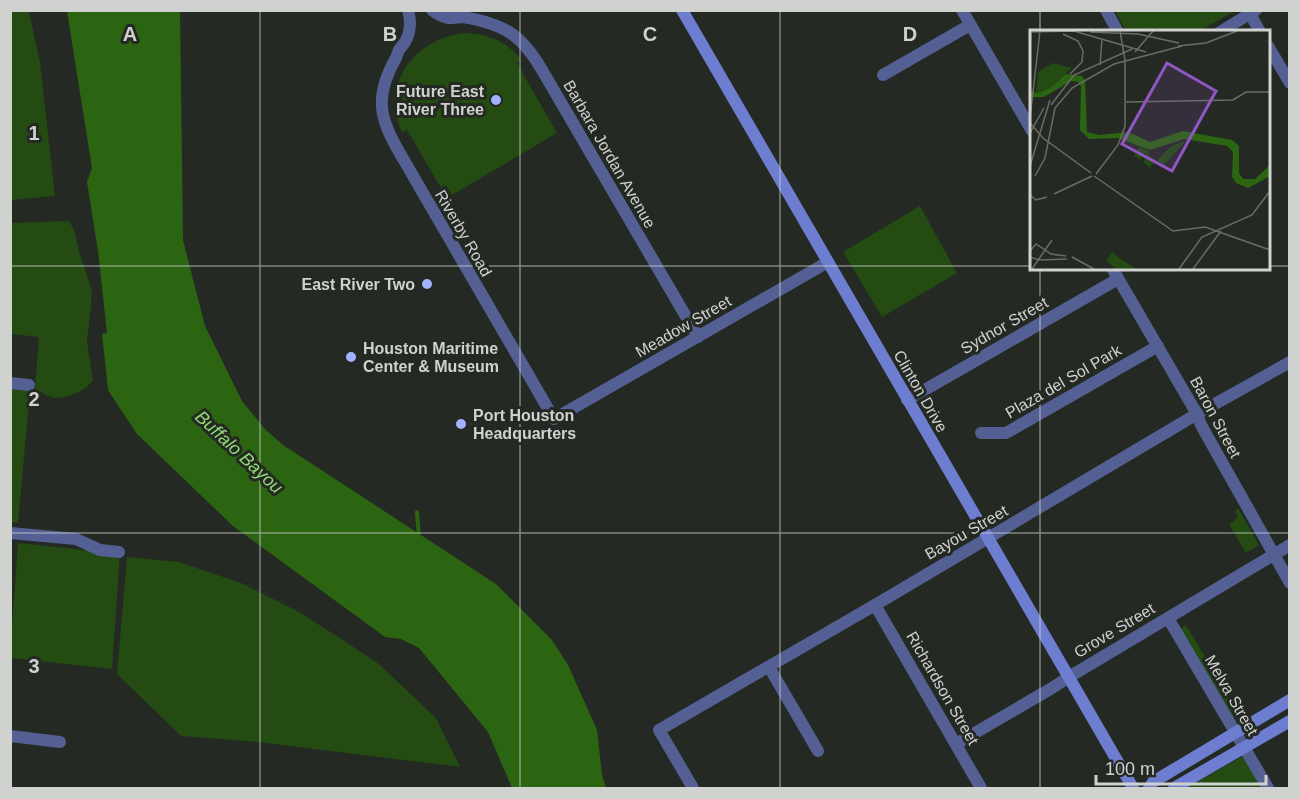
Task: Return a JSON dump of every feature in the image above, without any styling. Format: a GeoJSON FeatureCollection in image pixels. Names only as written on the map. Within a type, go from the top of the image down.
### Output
{"type":"FeatureCollection","features":[{"type":"Feature","properties":{"kind":"main road","name":"Clinton Drive"},"geometry":{"type":"LineString","coordinates":[[682,10],[1133,789]]}},
{"type":"Feature","properties":{"kind":"main road"},"geometry":{"type":"LineString","coordinates":[[1149,789],[1152,782],[1290,700]]}},
{"type":"Feature","properties":{"kind":"main road"},"geometry":{"type":"LineString","coordinates":[[1174,789],[1290,721]]}},
{"type":"Feature","properties":{"kind":"street","name":"Riverby Road"},"geometry":{"type":"LineString","coordinates":[[408,10],[409,30],[386,77],[382,98],[382,115],[389,135],[554,419]]}},
{"type":"Feature","properties":{"kind":"street","name":"Barbara Jordan Avenue"},"geometry":{"type":"LineString","coordinates":[[432,10],[446,17],[463,17],[507,29],[527,46],[698,337]]}},
{"type":"Feature","properties":{"kind":"street"},"geometry":{"type":"LineString","coordinates":[[962,10],[1030,128]]}},
{"type":"Feature","properties":{"kind":"street"},"geometry":{"type":"LineString","coordinates":[[1106,10],[1117,30]]}},
{"type":"Feature","properties":{"kind":"street"},"geometry":{"type":"LineString","coordinates":[[1223,30],[1251,12],[1259,30]]}},
{"type":"Feature","properties":{"kind":"street"},"geometry":{"type":"LineString","coordinates":[[883,75],[970,25]]}},
{"type":"Feature","properties":{"kind":"street"},"geometry":{"type":"LineString","coordinates":[[1270,48],[1290,83]]}},
{"type":"Feature","properties":{"kind":"street","name":"Meadow Street"},"geometry":{"type":"LineString","coordinates":[[554,419],[828,262]]}},
{"type":"Feature","properties":{"kind":"street","name":"Sydnor Street"},"geometry":{"type":"LineString","coordinates":[[907,400],[1115,274]]}},
{"type":"Feature","properties":{"kind":"street","name":"Baron Street"},"geometry":{"type":"LineString","coordinates":[[1115,274],[1197,414],[1290,583]]}},
{"type":"Feature","properties":{"kind":"street","name":"Plaza del Sol Park"},"geometry":{"type":"LineString","coordinates":[[981,433],[1006,434],[1158,346]]}},
{"type":"Feature","properties":{"kind":"street","name":"Bayou Street"},"geometry":{"type":"LineString","coordinates":[[693,789],[659,730],[1197,414],[1290,362]]}},
{"type":"Feature","properties":{"kind":"street"},"geometry":{"type":"LineString","coordinates":[[10,383],[29,385]]}},
{"type":"Feature","properties":{"kind":"street"},"geometry":{"type":"LineString","coordinates":[[10,533],[76,539],[100,550],[119,552]]}},
{"type":"Feature","properties":{"kind":"street","name":"Grove Street"},"geometry":{"type":"LineString","coordinates":[[956,744],[1290,545]]}},
{"type":"Feature","properties":{"kind":"street","name":"Richardson Street"},"geometry":{"type":"LineString","coordinates":[[875,604],[981,789]]}},
{"type":"Feature","properties":{"kind":"street","name":"Melva Street"},"geometry":{"type":"LineString","coordinates":[[1168,618],[1268,789]]}},
{"type":"Feature","properties":{"kind":"street"},"geometry":{"type":"LineString","coordinates":[[769,667],[818,751]]}},
{"type":"Feature","properties":{"kind":"street"},"geometry":{"type":"LineString","coordinates":[[10,736],[60,742]]}},
{"type":"Feature","properties":{"kind":"shaded area"},"geometry":{"type":"Polygon","coordinates":[[[11,10],[29,11],[40,63],[55,196],[11,200],[11,10]]]}},
{"type":"Feature","properties":{"kind":"shaded area"},"geometry":{"type":"Polygon","coordinates":[[[1115,11],[1235,11],[1201,30],[1125,30],[1115,11]]]}},
{"type":"Feature","properties":{"kind":"shaded area"},"geometry":{"type":"Polygon","coordinates":[[[466,33],[497,40],[516,54],[521,60],[517,63],[557,133],[452,195],[446,185],[441,188],[407,130],[402,132],[396,114],[395,97],[399,81],[407,66],[418,53],[448,36],[466,33]]]}},
{"type":"Feature","properties":{"kind":"shaded area"},"geometry":{"type":"Polygon","coordinates":[[[920,206],[957,273],[882,317],[843,252],[920,206]]]}},
{"type":"Feature","properties":{"kind":"shaded area"},"geometry":{"type":"Polygon","coordinates":[[[69,221],[74,230],[92,290],[87,341],[93,380],[78,392],[58,398],[35,389],[39,337],[11,334],[11,223],[69,221]]]}},
{"type":"Feature","properties":{"kind":"shaded area"},"geometry":{"type":"Polygon","coordinates":[[[11,389],[30,391],[18,523],[11,522],[11,389]]]}},
{"type":"Feature","properties":{"kind":"shaded area"},"geometry":{"type":"Polygon","coordinates":[[[1238,508],[1259,545],[1246,553],[1229,524],[1238,518],[1235,511],[1238,508]]]}},
{"type":"Feature","properties":{"kind":"shaded area"},"geometry":{"type":"Polygon","coordinates":[[[18,543],[120,554],[112,669],[11,658],[18,543]]]}},
{"type":"Feature","properties":{"kind":"shaded area"},"geometry":{"type":"Polygon","coordinates":[[[127,557],[179,562],[241,583],[299,612],[379,664],[436,718],[460,767],[258,742],[181,736],[117,674],[127,557]]]}},
{"type":"Feature","properties":{"kind":"shaded area"},"geometry":{"type":"Polygon","coordinates":[[[1186,625],[1240,715],[1232,719],[1178,630],[1186,625]]]}},
{"type":"Feature","properties":{"kind":"shaded area"},"geometry":{"type":"Polygon","coordinates":[[[1243,756],[1261,788],[1186,788],[1243,756]]]}},
{"type":"Feature","properties":{"kind":"water","name":"Buffalo Bayou"},"geometry":{"type":"Polygon","coordinates":[[[67,11],[180,11],[183,240],[205,326],[242,401],[265,429],[283,445],[496,584],[552,640],[568,665],[597,730],[602,775],[606,788],[512,788],[488,732],[419,648],[401,639],[385,637],[233,526],[137,434],[108,390],[102,334],[107,333],[98,251],[87,182],[92,168],[67,11]]]}},
{"type":"Feature","properties":{"kind":"waterway"},"geometry":{"type":"LineString","coordinates":[[417,512],[419,538]]}},
{"type":"Feature","properties":{"kind":"place","name":"Future East River Three"},"geometry":{"type":"Point","coordinates":[496,100]}},
{"type":"Feature","properties":{"kind":"place","name":"East River Two"},"geometry":{"type":"Point","coordinates":[427,284]}},
{"type":"Feature","properties":{"kind":"place","name":"Houston Maritime Center & Museum"},"geometry":{"type":"Point","coordinates":[351,357]}},
{"type":"Feature","properties":{"kind":"place","name":"Port Houston Headquarters"},"geometry":{"type":"Point","coordinates":[461,424]}}]}
